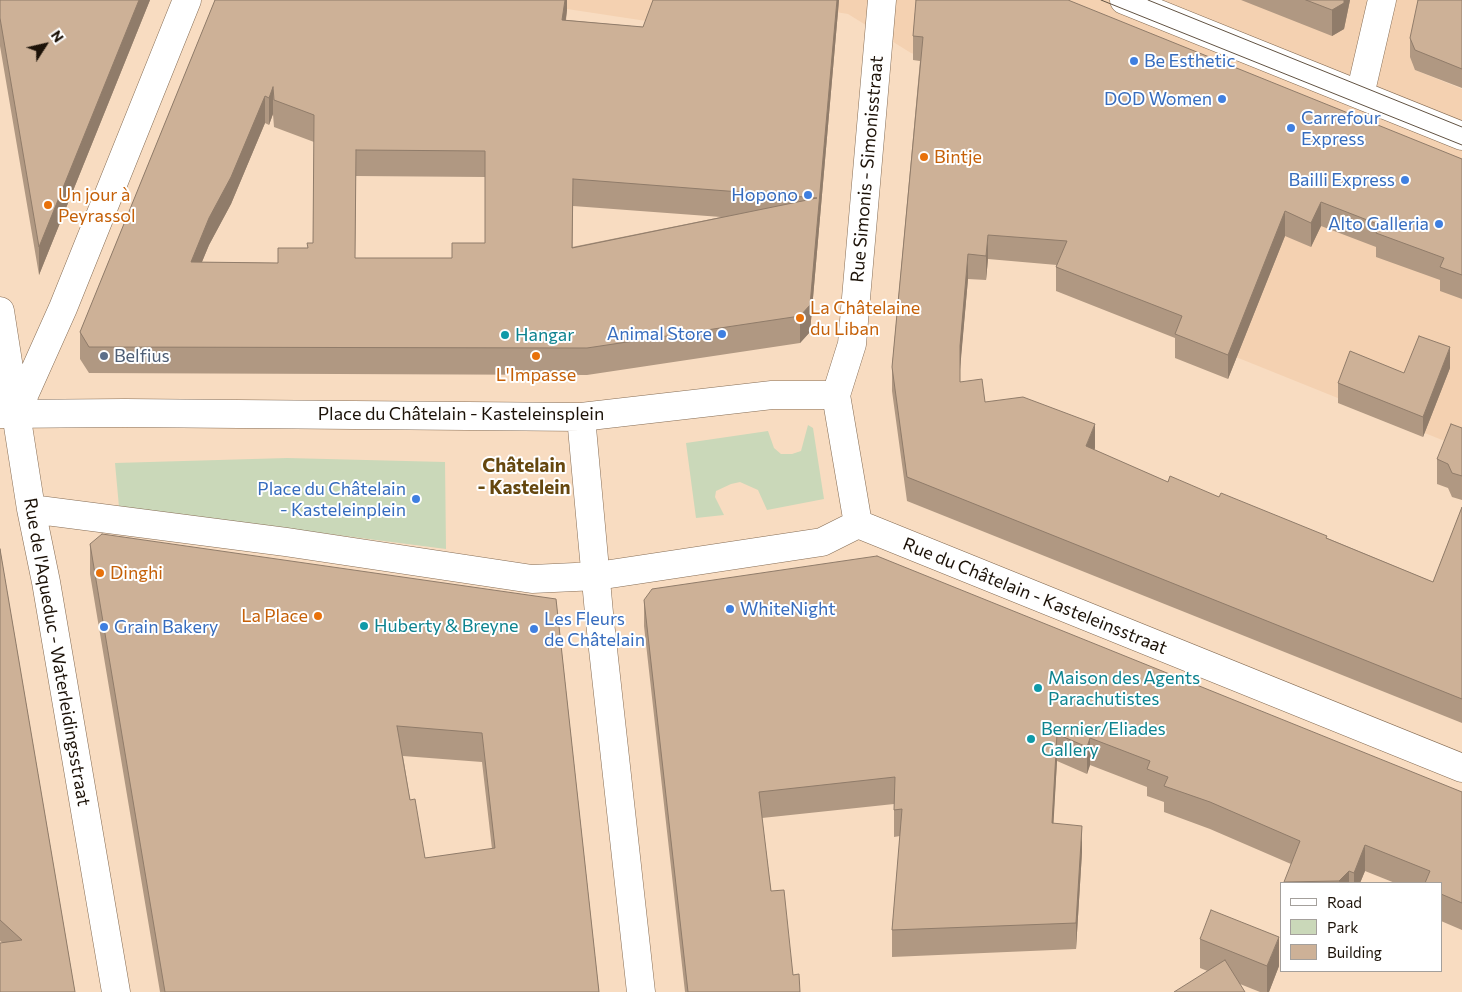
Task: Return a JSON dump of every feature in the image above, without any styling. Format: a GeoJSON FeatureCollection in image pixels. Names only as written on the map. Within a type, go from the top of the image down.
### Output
{"type":"FeatureCollection","features":[{"type":"Feature","properties":{"kind":"street"},"geometry":{"type":"LineString","coordinates":[[8,414],[63,308],[187,0]]}},
{"type":"Feature","properties":{"kind":"street","name":"Rue Simonis - Simonisstraat"},"geometry":{"type":"LineString","coordinates":[[836,395],[852,344],[882,0]]}},
{"type":"Feature","properties":{"kind":"street"},"geometry":{"type":"LineString","coordinates":[[1124,0],[1462,136]]}},
{"type":"Feature","properties":{"kind":"street"},"geometry":{"type":"LineString","coordinates":[[1360,95],[1382,0]]}},
{"type":"Feature","properties":{"kind":"street","name":"Rue de l'Aqueduc - Waterleidingsstraat"},"geometry":{"type":"LineString","coordinates":[[0,311],[8,414],[31,508],[48,591],[116,992]]}},
{"type":"Feature","properties":{"kind":"street","name":"Place du Châtelain - Kasteleinsplein"},"geometry":{"type":"LineString","coordinates":[[8,414],[581,417],[772,395],[836,395]]}},
{"type":"Feature","properties":{"kind":"street"},"geometry":{"type":"LineString","coordinates":[[31,508],[286,542],[532,580],[597,576],[822,542],[858,524],[836,395]]}},
{"type":"Feature","properties":{"kind":"street"},"geometry":{"type":"LineString","coordinates":[[581,417],[641,992]]}},
{"type":"Feature","properties":{"kind":"street","name":"Rue du Châtelain - Kasteleinsstraat"},"geometry":{"type":"LineString","coordinates":[[858,524],[1462,768]]}},
{"type":"Feature","properties":{"kind":"shaded area"},"geometry":{"type":"Polygon","coordinates":[[[380,0],[1422,0],[1415,70],[1462,89],[1462,448],[1057,285],[1099,189],[959,68],[911,53],[848,14],[787,4],[653,22],[554,7],[380,0]]]}},
{"type":"Feature","properties":{"kind":"green space"},"geometry":{"type":"Polygon","coordinates":[[[808,425],[813,428],[824,499],[767,510],[758,490],[740,482],[716,491],[715,497],[724,515],[696,518],[686,443],[768,431],[774,448],[781,454],[792,454],[801,451],[808,425]]]}},
{"type":"Feature","properties":{"kind":"green space"},"geometry":{"type":"Polygon","coordinates":[[[287,458],[445,462],[446,549],[119,507],[115,463],[287,458]]]}},
{"type":"Feature","properties":{"kind":"building"},"geometry":{"type":"Polygon","coordinates":[[[0,0],[139,0],[39,247],[0,18],[0,0]]]}},
{"type":"Feature","properties":{"kind":"building"},"geometry":{"type":"Polygon","coordinates":[[[215,0],[565,0],[562,20],[643,27],[653,0],[837,0],[810,305],[800,316],[587,348],[89,347],[80,332],[215,0]],[[273,87],[269,98],[265,96],[231,177],[209,218],[191,262],[278,263],[278,248],[308,248],[307,243],[313,243],[314,115],[274,100],[273,87]],[[356,150],[355,258],[452,258],[452,243],[485,243],[485,151],[356,150]],[[573,179],[572,248],[817,198],[573,179]]]}},
{"type":"Feature","properties":{"kind":"building"},"geometry":{"type":"Polygon","coordinates":[[[916,0],[1068,0],[1462,159],[1462,275],[1440,267],[1444,258],[1376,233],[1380,225],[1321,202],[1311,223],[1285,211],[1228,355],[1175,334],[1182,316],[1056,267],[1067,241],[988,235],[986,256],[968,254],[960,346],[960,382],[982,379],[985,402],[1023,397],[1095,424],[1086,446],[1168,482],[1170,476],[1219,497],[1221,493],[1433,582],[1462,507],[1462,699],[907,477],[892,367],[923,37],[913,36],[916,0]]]}},
{"type":"Feature","properties":{"kind":"building"},"geometry":{"type":"Polygon","coordinates":[[[1306,0],[1344,0],[1344,3],[1332,10],[1306,0]]]}},
{"type":"Feature","properties":{"kind":"building"},"geometry":{"type":"Polygon","coordinates":[[[1418,0],[1462,0],[1462,69],[1415,50],[1410,38],[1418,0]]]}},
{"type":"Feature","properties":{"kind":"building"},"geometry":{"type":"Polygon","coordinates":[[[1419,336],[1450,347],[1423,417],[1338,383],[1350,351],[1404,373],[1419,336]]]}},
{"type":"Feature","properties":{"kind":"building"},"geometry":{"type":"Polygon","coordinates":[[[1451,424],[1462,428],[1462,476],[1452,473],[1448,464],[1437,459],[1451,424]]]}},
{"type":"Feature","properties":{"kind":"building"},"geometry":{"type":"Polygon","coordinates":[[[102,534],[556,599],[599,992],[165,992],[90,544],[102,534]],[[397,726],[410,800],[415,799],[425,858],[495,848],[482,733],[397,726]]]}},
{"type":"Feature","properties":{"kind":"building"},"geometry":{"type":"Polygon","coordinates":[[[0,549],[75,992],[0,992],[0,943],[22,940],[0,920],[0,549]]]}},
{"type":"Feature","properties":{"kind":"building"},"geometry":{"type":"Polygon","coordinates":[[[877,556],[1462,792],[1462,903],[1442,894],[1442,882],[1425,882],[1430,871],[1365,845],[1354,873],[1349,871],[1339,881],[1284,882],[1300,841],[1210,802],[1164,786],[1168,777],[1147,769],[1150,761],[1090,738],[1087,747],[1057,734],[1052,823],[1082,826],[1076,923],[892,930],[902,809],[894,810],[895,777],[759,792],[771,891],[784,890],[793,975],[799,974],[800,992],[688,992],[644,600],[652,589],[877,556]]]}},
{"type":"Feature","properties":{"kind":"building"},"geometry":{"type":"Polygon","coordinates":[[[1211,910],[1279,937],[1267,966],[1200,939],[1211,910]]]}},
{"type":"Feature","properties":{"kind":"building"},"geometry":{"type":"Polygon","coordinates":[[[1225,960],[1245,992],[1174,992],[1225,960]]]}},
{"type":"Feature","properties":{"kind":"tram line"},"geometry":{"type":"LineString","coordinates":[[1101,0],[1462,145]]}},
{"type":"Feature","properties":{"kind":"tram line"},"geometry":{"type":"LineString","coordinates":[[1148,0],[1462,127]]}},
{"type":"Feature","properties":{"kind":"place","name":"Be Esthetic"},"geometry":{"type":"Point","coordinates":[1134,61]}},
{"type":"Feature","properties":{"kind":"place","name":"DOD Women"},"geometry":{"type":"Point","coordinates":[1222,99]}},
{"type":"Feature","properties":{"kind":"place","name":"Carrefour Express"},"geometry":{"type":"Point","coordinates":[1291,128]}},
{"type":"Feature","properties":{"kind":"place","name":"Bintje"},"geometry":{"type":"Point","coordinates":[924,157]}},
{"type":"Feature","properties":{"kind":"place","name":"Bailli Express"},"geometry":{"type":"Point","coordinates":[1405,180]}},
{"type":"Feature","properties":{"kind":"place","name":"Hopono"},"geometry":{"type":"Point","coordinates":[808,195]}},
{"type":"Feature","properties":{"kind":"place","name":"Un jour à Peyrassol"},"geometry":{"type":"Point","coordinates":[48,205]}},
{"type":"Feature","properties":{"kind":"place","name":"Alto Galleria"},"geometry":{"type":"Point","coordinates":[1439,224]}},
{"type":"Feature","properties":{"kind":"place","name":"La Châtelaine du Liban"},"geometry":{"type":"Point","coordinates":[800,318]}},
{"type":"Feature","properties":{"kind":"place","name":"Animal Store"},"geometry":{"type":"Point","coordinates":[722,334]}},
{"type":"Feature","properties":{"kind":"place","name":"Hangar"},"geometry":{"type":"Point","coordinates":[505,335]}},
{"type":"Feature","properties":{"kind":"place","name":"Belfius"},"geometry":{"type":"Point","coordinates":[104,356]}},
{"type":"Feature","properties":{"kind":"place","name":"L'Impasse"},"geometry":{"type":"Point","coordinates":[536,356]}},
{"type":"Feature","properties":{"kind":"place","name":"Place du Châtelain - Kasteleinplein"},"geometry":{"type":"Point","coordinates":[416,499]}},
{"type":"Feature","properties":{"kind":"place","name":"Dinghi"},"geometry":{"type":"Point","coordinates":[100,573]}},
{"type":"Feature","properties":{"kind":"place","name":"WhiteNight"},"geometry":{"type":"Point","coordinates":[730,609]}},
{"type":"Feature","properties":{"kind":"place","name":"La Place"},"geometry":{"type":"Point","coordinates":[318,616]}},
{"type":"Feature","properties":{"kind":"place","name":"Huberty & Breyne"},"geometry":{"type":"Point","coordinates":[364,626]}},
{"type":"Feature","properties":{"kind":"place","name":"Grain Bakery"},"geometry":{"type":"Point","coordinates":[104,627]}},
{"type":"Feature","properties":{"kind":"place","name":"Les Fleurs de Châtelain"},"geometry":{"type":"Point","coordinates":[534,629]}},
{"type":"Feature","properties":{"kind":"place","name":"Maison des Agents Parachutistes"},"geometry":{"type":"Point","coordinates":[1038,688]}},
{"type":"Feature","properties":{"kind":"place","name":"Bernier/Eliades Gallery"},"geometry":{"type":"Point","coordinates":[1031,739]}},
{"type":"Feature","properties":{"kind":"district","name":"Châtelain - Kastelein"},"geometry":{"type":"Point","coordinates":[524,477]}}]}
